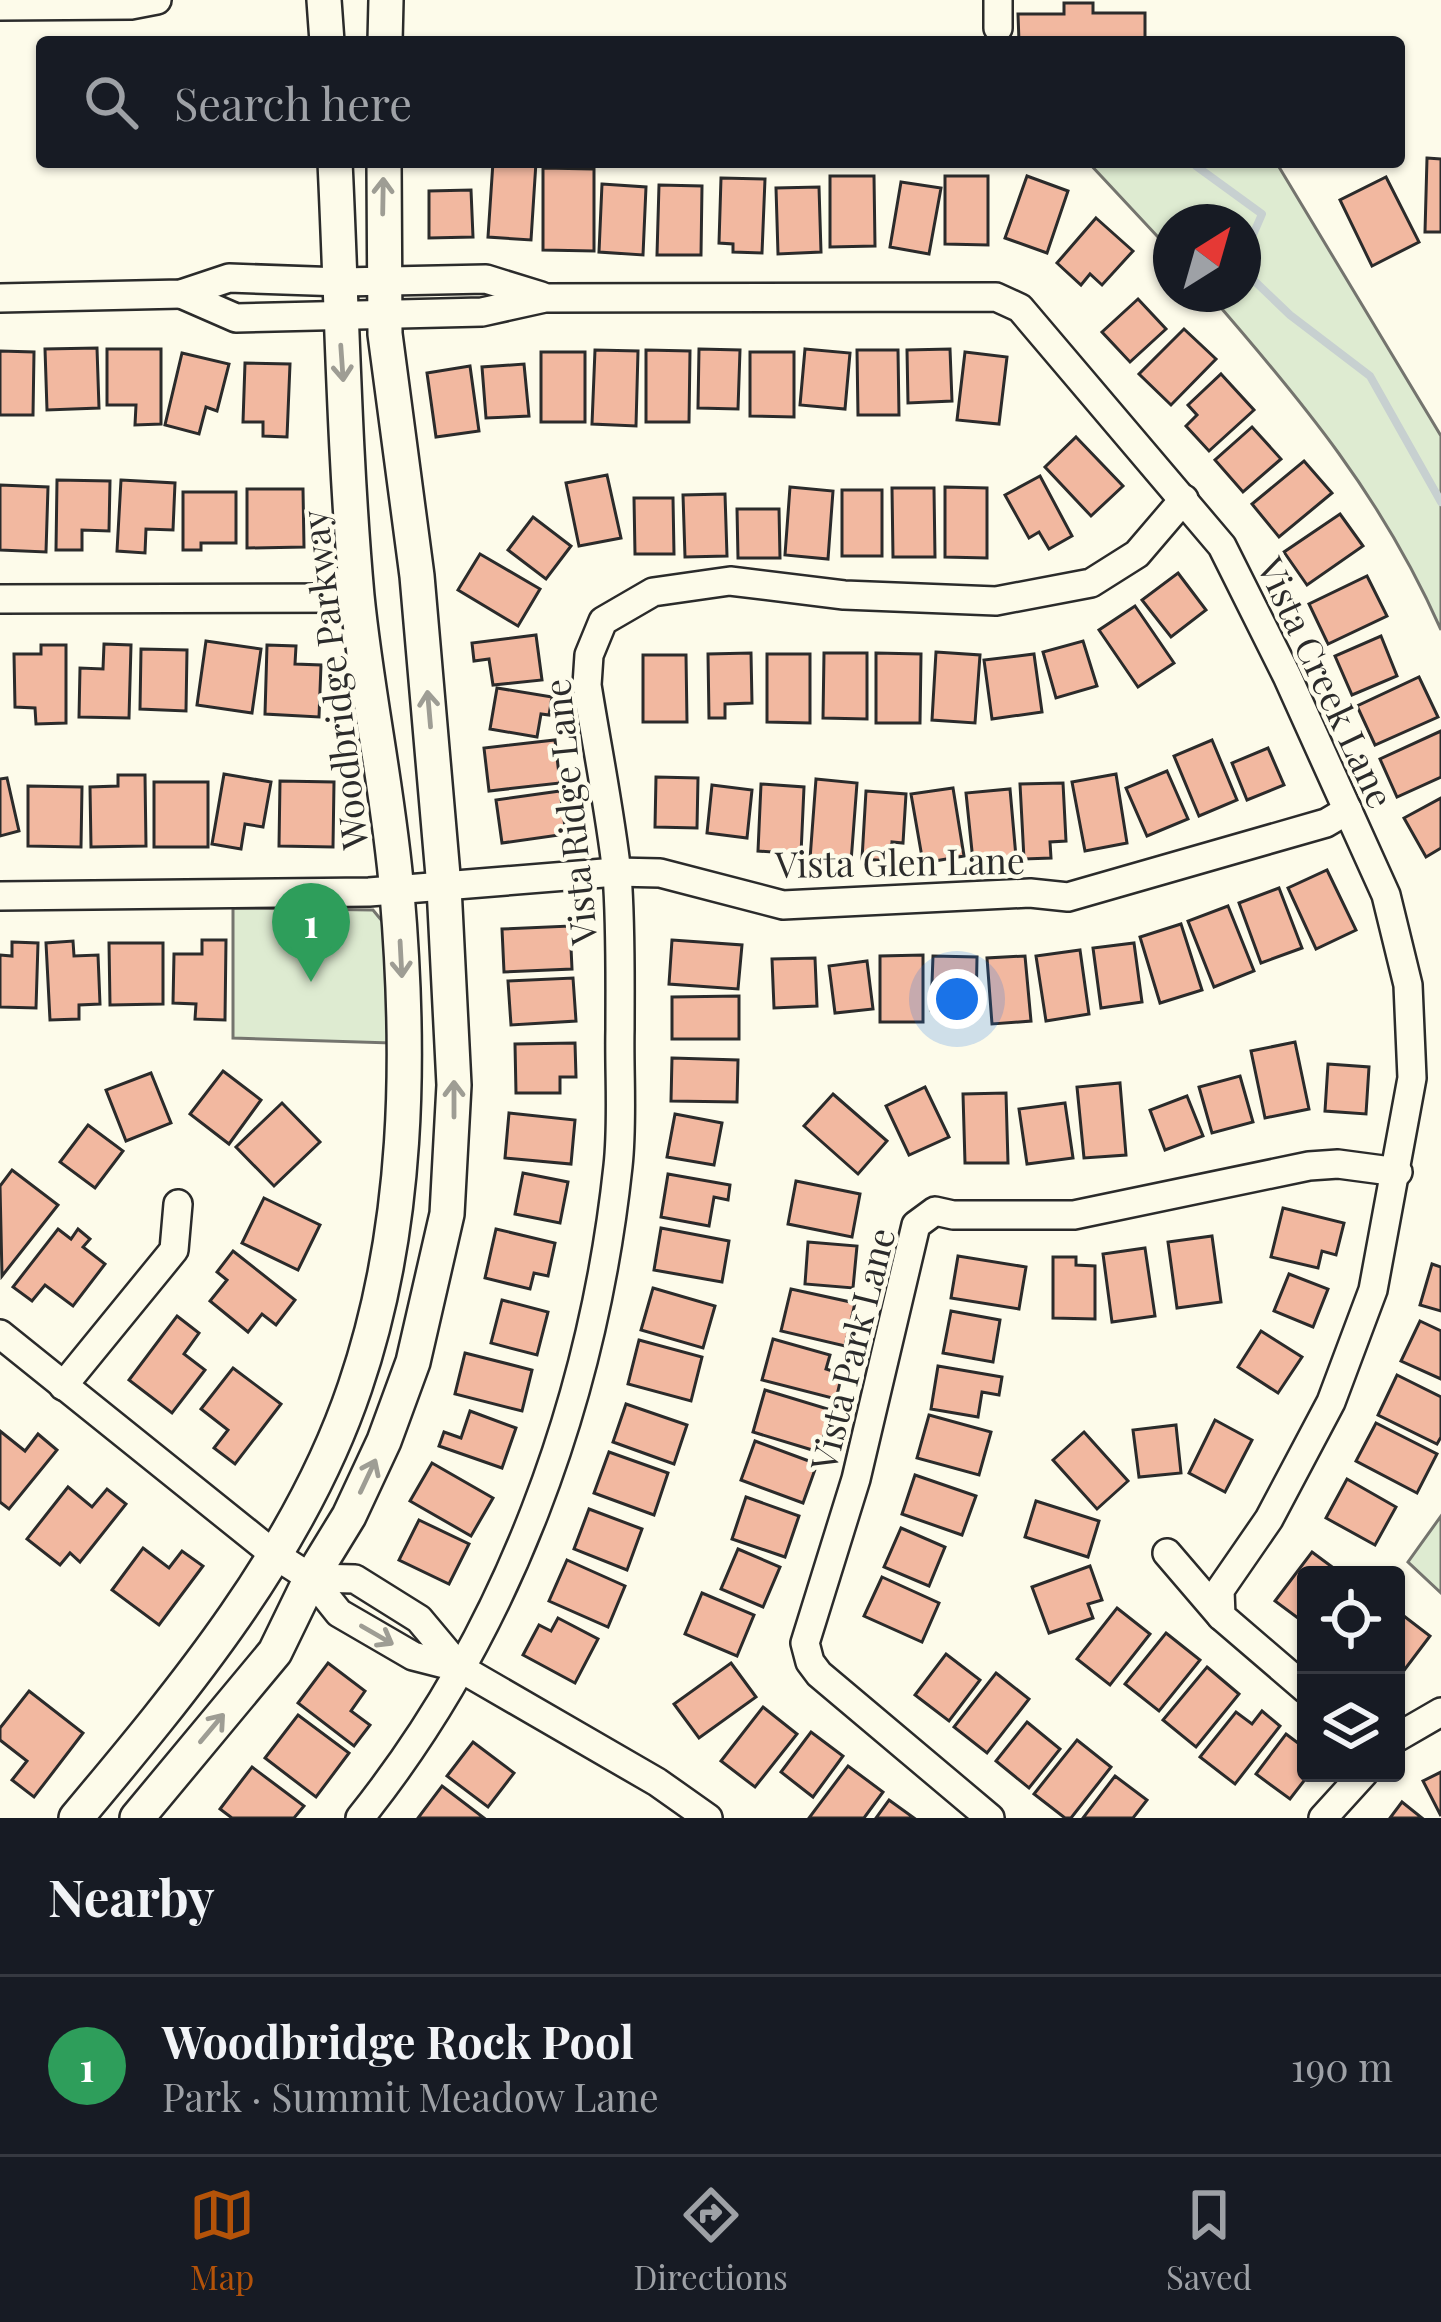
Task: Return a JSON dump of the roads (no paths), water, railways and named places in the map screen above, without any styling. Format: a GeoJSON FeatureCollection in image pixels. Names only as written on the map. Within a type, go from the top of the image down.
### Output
{"type":"FeatureCollection","features":[{"type":"Feature","properties":{"kind":"main road"},"geometry":{"type":"LineString","coordinates":[[323,0],[326,36]]}},
{"type":"Feature","properties":{"kind":"main road"},"geometry":{"type":"LineString","coordinates":[[385,36],[386,0]]}},
{"type":"Feature","properties":{"kind":"main road","name":"Woodbridge Parkway"},"geometry":{"type":"LineString","coordinates":[[76,1818],[169,1707],[274,1555],[329,1451],[356,1385],[394,1216],[403,1155],[397,890],[358,598],[335,168]]}},
{"type":"Feature","properties":{"kind":"main road"},"geometry":{"type":"LineString","coordinates":[[137,1818],[274,1652],[311,1577],[349,1516],[384,1442],[413,1363],[447,1214],[454,1084],[444,887],[417,576],[383,296],[383,168]]}},
{"type":"Feature","properties":{"kind":"street"},"geometry":{"type":"LineString","coordinates":[[0,6],[131,5],[157,0]]}},
{"type":"Feature","properties":{"kind":"street"},"geometry":{"type":"LineString","coordinates":[[0,298],[181,294],[229,278],[341,298]]}},
{"type":"Feature","properties":{"kind":"street"},"geometry":{"type":"LineString","coordinates":[[181,294],[236,318],[341,298]]}},
{"type":"Feature","properties":{"kind":"street","name":"Vista Creek Lane"},"geometry":{"type":"LineString","coordinates":[[341,298],[383,296],[482,312],[545,298],[1009,300],[1040,330],[1222,546],[1386,895],[1408,985],[1412,1078],[1373,1290],[1355,1345],[1331,1402],[1221,1603]]}},
{"type":"Feature","properties":{"kind":"street","name":"Vista Ridge Lane"},"geometry":{"type":"LineString","coordinates":[[359,1818],[412,1748],[512,1568],[578,1384],[603,1273],[619,1160],[620,936],[616,872],[587,685],[589,656],[603,621],[653,592],[730,581],[844,595],[996,601],[1091,583],[1137,554],[1184,499]]}},
{"type":"Feature","properties":{"kind":"street"},"geometry":{"type":"LineString","coordinates":[[0,599],[358,598]]}},
{"type":"Feature","properties":{"kind":"street","name":"Vista Glen Lane"},"geometry":{"type":"LineString","coordinates":[[0,896],[397,890],[616,872],[660,873],[784,905],[1030,893],[1068,897],[1326,823],[1348,810]]}},
{"type":"Feature","properties":{"kind":"street","name":"Vista Park Lane"},"geometry":{"type":"LineString","coordinates":[[990,1818],[819,1674],[805,1643],[856,1478],[916,1225],[935,1211],[1074,1215],[1309,1166],[1338,1164],[1398,1172]]}},
{"type":"Feature","properties":{"kind":"street"},"geometry":{"type":"LineString","coordinates":[[63,1386],[174,1250],[178,1204]]}},
{"type":"Feature","properties":{"kind":"street"},"geometry":{"type":"LineString","coordinates":[[0,1334],[274,1555],[311,1577],[339,1613],[413,1656],[460,1668],[657,1782],[708,1818]]}},
{"type":"Feature","properties":{"kind":"street"},"geometry":{"type":"LineString","coordinates":[[1167,1553],[1297,1680]]}},
{"type":"Feature","properties":{"kind":"street"},"geometry":{"type":"LineString","coordinates":[[1405,1733],[1441,1712]]}},
{"type":"Feature","properties":{"kind":"street"},"geometry":{"type":"LineString","coordinates":[[1323,1818],[1356,1782]]}},
{"type":"Feature","properties":{"kind":"waterway"},"geometry":{"type":"LineString","coordinates":[[1199,168],[1248,204]]}},
{"type":"Feature","properties":{"kind":"waterway"},"geometry":{"type":"LineString","coordinates":[[1261,287],[1370,376],[1441,502]]}},
{"type":"Feature","properties":{"kind":"place","name":"Woodbridge Rock Pool"},"geometry":{"type":"Point","coordinates":[311,982]}}]}
